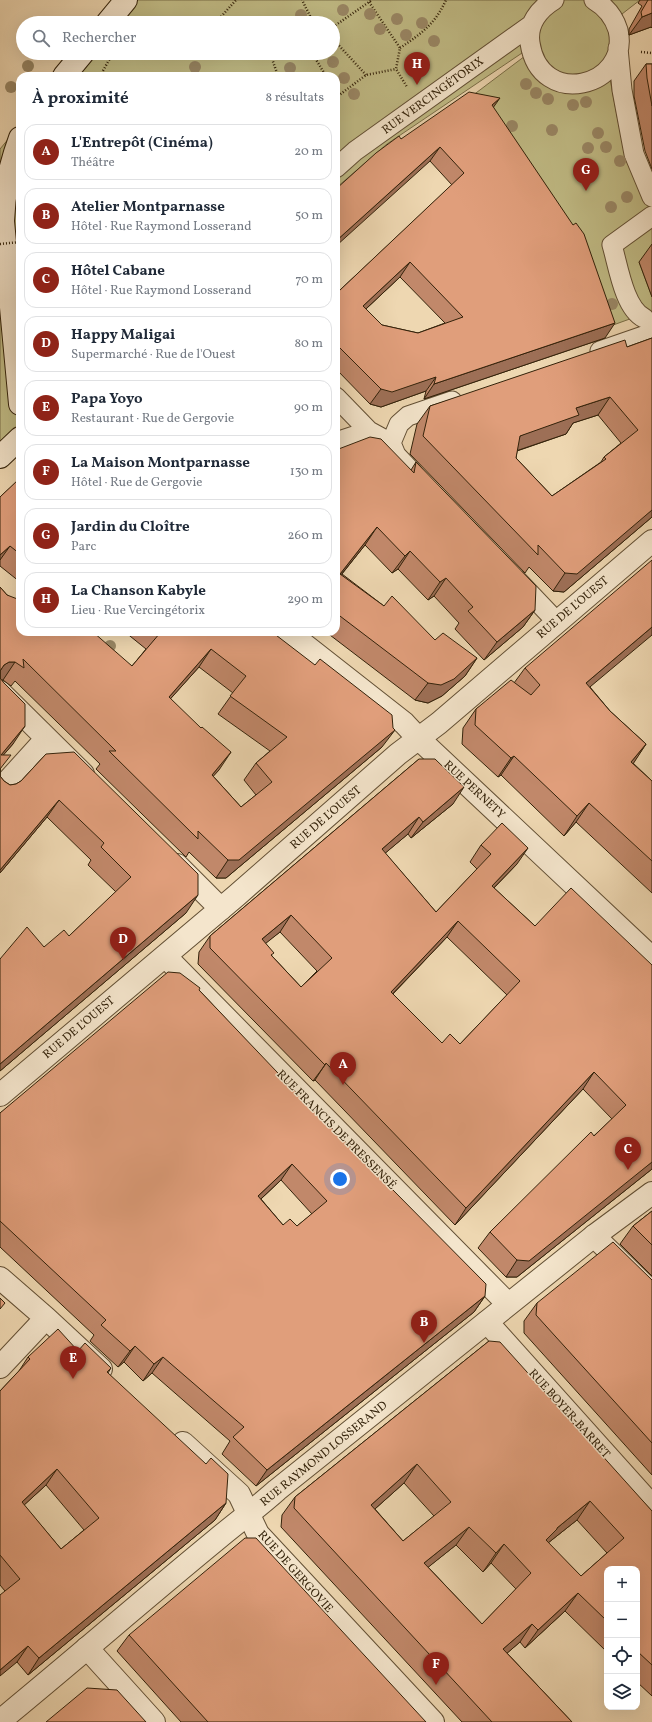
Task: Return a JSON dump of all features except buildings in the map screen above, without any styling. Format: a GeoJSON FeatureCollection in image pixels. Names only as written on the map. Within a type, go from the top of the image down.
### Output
{"type":"FeatureCollection","features":[{"type":"Feature","properties":{"kind":"street"},"geometry":{"type":"LineString","coordinates":[[113,16],[126,0]]}},
{"type":"Feature","properties":{"kind":"street"},"geometry":{"type":"LineString","coordinates":[[600,1],[610,13],[616,24],[619,36],[618,48],[622,90],[634,154],[652,197]]}},
{"type":"Feature","properties":{"kind":"street"},"geometry":{"type":"LineString","coordinates":[[546,2],[537,14],[531,26],[529,40],[532,54],[538,67],[549,77],[563,83],[577,84],[592,81],[604,73],[613,62],[618,48]]}},
{"type":"Feature","properties":{"kind":"street","name":"RUE VERCINGÉTORIX"},"geometry":{"type":"LineString","coordinates":[[340,164],[355,151],[531,26]]}},
{"type":"Feature","properties":{"kind":"street"},"geometry":{"type":"LineString","coordinates":[[67,72],[77,60]]}},
{"type":"Feature","properties":{"kind":"street"},"geometry":{"type":"LineString","coordinates":[[16,149],[3,203],[2,221],[16,363]]}},
{"type":"Feature","properties":{"kind":"street"},"geometry":{"type":"LineString","coordinates":[[581,357],[648,325],[630,304],[612,245],[652,216]]}},
{"type":"Feature","properties":{"kind":"street"},"geometry":{"type":"LineString","coordinates":[[391,442],[399,424],[408,416],[468,396]]}},
{"type":"Feature","properties":{"kind":"street"},"geometry":{"type":"LineString","coordinates":[[340,401],[369,430],[391,442],[396,455],[423,483]]}},
{"type":"Feature","properties":{"kind":"street"},"geometry":{"type":"LineString","coordinates":[[340,441],[369,430]]}},
{"type":"Feature","properties":{"kind":"street"},"geometry":{"type":"LineString","coordinates":[[0,458],[16,442]]}},
{"type":"Feature","properties":{"kind":"street","name":"RUE DE L'OUEST"},"geometry":{"type":"LineString","coordinates":[[0,1095],[221,909],[418,738],[439,723],[652,541]]}},
{"type":"Feature","properties":{"kind":"street"},"geometry":{"type":"LineString","coordinates":[[505,568],[557,622]]}},
{"type":"Feature","properties":{"kind":"street","name":"RUE PERNETY"},"geometry":{"type":"LineString","coordinates":[[293,636],[404,723],[418,738],[652,958]]}},
{"type":"Feature","properties":{"kind":"street"},"geometry":{"type":"LineString","coordinates":[[0,692],[97,788]]}},
{"type":"Feature","properties":{"kind":"street"},"geometry":{"type":"LineString","coordinates":[[0,790],[46,738]]}},
{"type":"Feature","properties":{"kind":"street"},"geometry":{"type":"LineString","coordinates":[[165,853],[221,909]]}},
{"type":"Feature","properties":{"kind":"street","name":"RUE FRANCIS DE PRESSENSÉ"},"geometry":{"type":"LineString","coordinates":[[165,956],[508,1304]]}},
{"type":"Feature","properties":{"kind":"street","name":"RUE RAYMOND LOSSERAND"},"geometry":{"type":"LineString","coordinates":[[0,1721],[277,1490],[594,1236],[651,1196]]}},
{"type":"Feature","properties":{"kind":"street"},"geometry":{"type":"LineString","coordinates":[[594,1236],[652,1293]]}},
{"type":"Feature","properties":{"kind":"street"},"geometry":{"type":"LineString","coordinates":[[0,1278],[119,1384]]}},
{"type":"Feature","properties":{"kind":"street"},"geometry":{"type":"LineString","coordinates":[[0,1367],[46,1318]]}},
{"type":"Feature","properties":{"kind":"street","name":"RUE BOYER-BARRET"},"geometry":{"type":"LineString","coordinates":[[487,1322],[652,1506]]}},
{"type":"Feature","properties":{"kind":"street","name":"RUE DE GERGOVIE"},"geometry":{"type":"LineString","coordinates":[[170,1431],[239,1494],[258,1534],[432,1722]]}},
{"type":"Feature","properties":{"kind":"street"},"geometry":{"type":"LineString","coordinates":[[87,1648],[154,1722]]}},
{"type":"Feature","properties":{"kind":"path"},"geometry":{"type":"LineString","coordinates":[[222,16],[236,0]]}},
{"type":"Feature","properties":{"kind":"path"},"geometry":{"type":"LineString","coordinates":[[302,0],[310,16]]}},
{"type":"Feature","properties":{"kind":"path"},"geometry":{"type":"LineString","coordinates":[[340,22],[372,0]]}},
{"type":"Feature","properties":{"kind":"path"},"geometry":{"type":"LineString","coordinates":[[400,48],[424,32],[435,21],[446,0]]}},
{"type":"Feature","properties":{"kind":"path"},"geometry":{"type":"LineString","coordinates":[[369,2],[400,48],[396,69],[404,82]]}},
{"type":"Feature","properties":{"kind":"path"},"geometry":{"type":"LineString","coordinates":[[340,47],[366,75]]}},
{"type":"Feature","properties":{"kind":"path"},"geometry":{"type":"LineString","coordinates":[[272,60],[277,72]]}},
{"type":"Feature","properties":{"kind":"path"},"geometry":{"type":"LineString","coordinates":[[316,60],[324,72]]}},
{"type":"Feature","properties":{"kind":"path"},"geometry":{"type":"LineString","coordinates":[[340,93],[366,75],[396,69]]}},
{"type":"Feature","properties":{"kind":"path"},"geometry":{"type":"LineString","coordinates":[[0,244],[16,242]]}},
{"type":"Feature","properties":{"kind":"shaded area"},"geometry":{"type":"Polygon","coordinates":[[[123,0],[640,0],[622,14],[622,60],[585,87],[525,51],[387,144],[340,185],[340,72],[63,72],[73,60],[340,60],[340,16],[110,16],[123,0]]]}},
{"type":"Feature","properties":{"kind":"shaded area"},"geometry":{"type":"Polygon","coordinates":[[[525,56],[551,87],[574,93],[610,79],[619,126],[632,170],[652,211],[652,258],[639,262],[652,297],[652,311],[602,329],[460,105],[525,56]]]}},
{"type":"Feature","properties":{"kind":"shaded area"},"geometry":{"type":"Polygon","coordinates":[[[16,130],[16,441],[0,443],[0,149],[16,130]]]}},
{"type":"Feature","properties":{"kind":"place","name":"La Chanson Kabyle"},"geometry":{"type":"Point","coordinates":[417,85]}},
{"type":"Feature","properties":{"kind":"place","name":"Jardin du Cloître"},"geometry":{"type":"Point","coordinates":[586,191]}},
{"type":"Feature","properties":{"kind":"place","name":"Happy Maligai"},"geometry":{"type":"Point","coordinates":[123,960]}},
{"type":"Feature","properties":{"kind":"place","name":"L'Entrepôt (Cinéma)"},"geometry":{"type":"Point","coordinates":[343,1085]}},
{"type":"Feature","properties":{"kind":"place","name":"Hôtel Cabane"},"geometry":{"type":"Point","coordinates":[628,1170]}},
{"type":"Feature","properties":{"kind":"place","name":"Atelier Montparnasse"},"geometry":{"type":"Point","coordinates":[424,1343]}},
{"type":"Feature","properties":{"kind":"place","name":"Papa Yoyo"},"geometry":{"type":"Point","coordinates":[73,1379]}},
{"type":"Feature","properties":{"kind":"place","name":"La Maison Montparnasse"},"geometry":{"type":"Point","coordinates":[436,1685]}}]}
